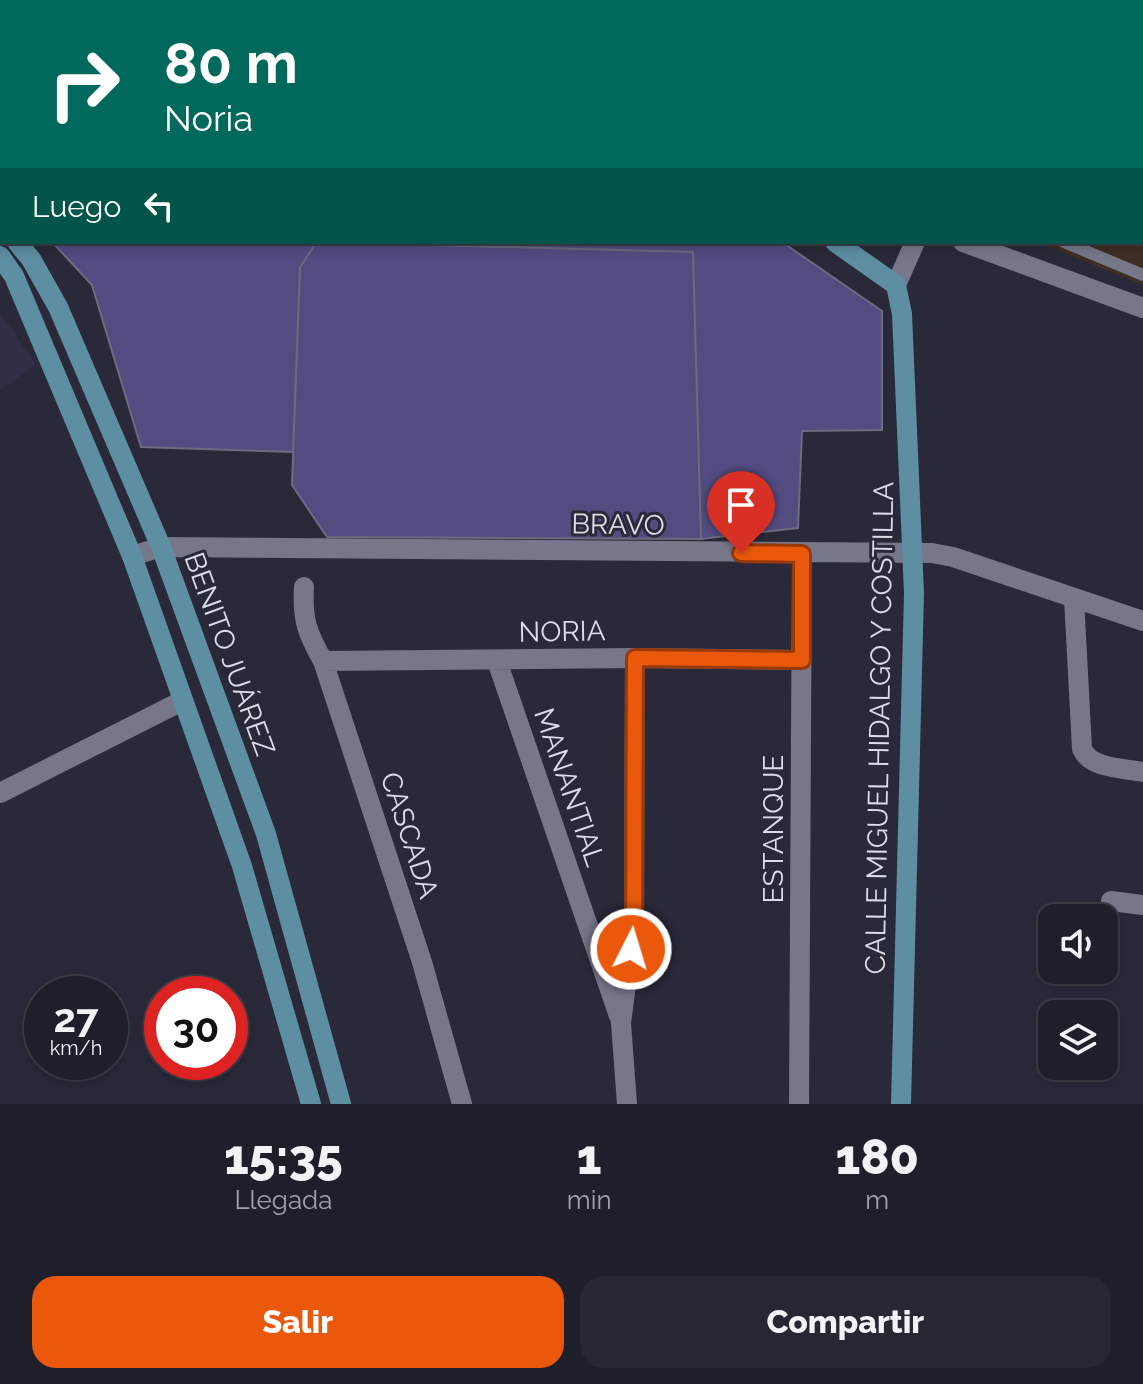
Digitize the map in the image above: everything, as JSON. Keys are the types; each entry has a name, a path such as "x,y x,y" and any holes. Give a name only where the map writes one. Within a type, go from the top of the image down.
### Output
{"street":[{"name":"BENITO JUÁREZ","path":"18,244 46,283 161,547 266,834 341,1104"},
{"path":"858,249 896,285 914,244"},
{"path":"968,244 1143,308"},
{"path":"0,256 14,276 132,556 242,866 311,1104"},
{"name":"CALLE MIGUEL HIDALGO Y COSTILLA","path":"896,285 902,314 914,552 901,1104"},
{"path":"63,393 91,382"},
{"name":"BRAVO","path":"132,556 161,547 802,554 914,552 953,557 1143,621"},
{"name":"ESTANQUE","path":"799,1104 802,554"},
{"name":"CASCADA","path":"304,587 303,614 309,636 323,661 422,962 462,1104"},
{"path":"1074,598 1081,743 1085,756 1098,764 1143,772"},
{"name":"MANANTIAL","path":"627,1104 621,1023 634,924 635,658"},
{"name":"NORIA","path":"323,661 802,660"},
{"name":"MANANTIAL","path":"497,661 621,1023"},
{"path":"0,793 182,701"},
{"path":"1111,901 1143,905"}],"lane":[{"path":"1069,244 1143,275"}],"shaded area":[{"path":"1041,244 1143,244 1143,285"},
{"path":"0,312 36,365 0,390"}],"building":[{"path":"54,244 316,244 300,267 293,452 141,447 92,285"},
{"path":"316,244 693,252 701,539 327,537 292,485 300,267"},
{"path":"397,244 785,244 882,311 882,430 802,431 798,528 701,539 693,252"}],"route":[{"path":"631,949 634,924 635,658 802,660 802,554 741,553"}]}
